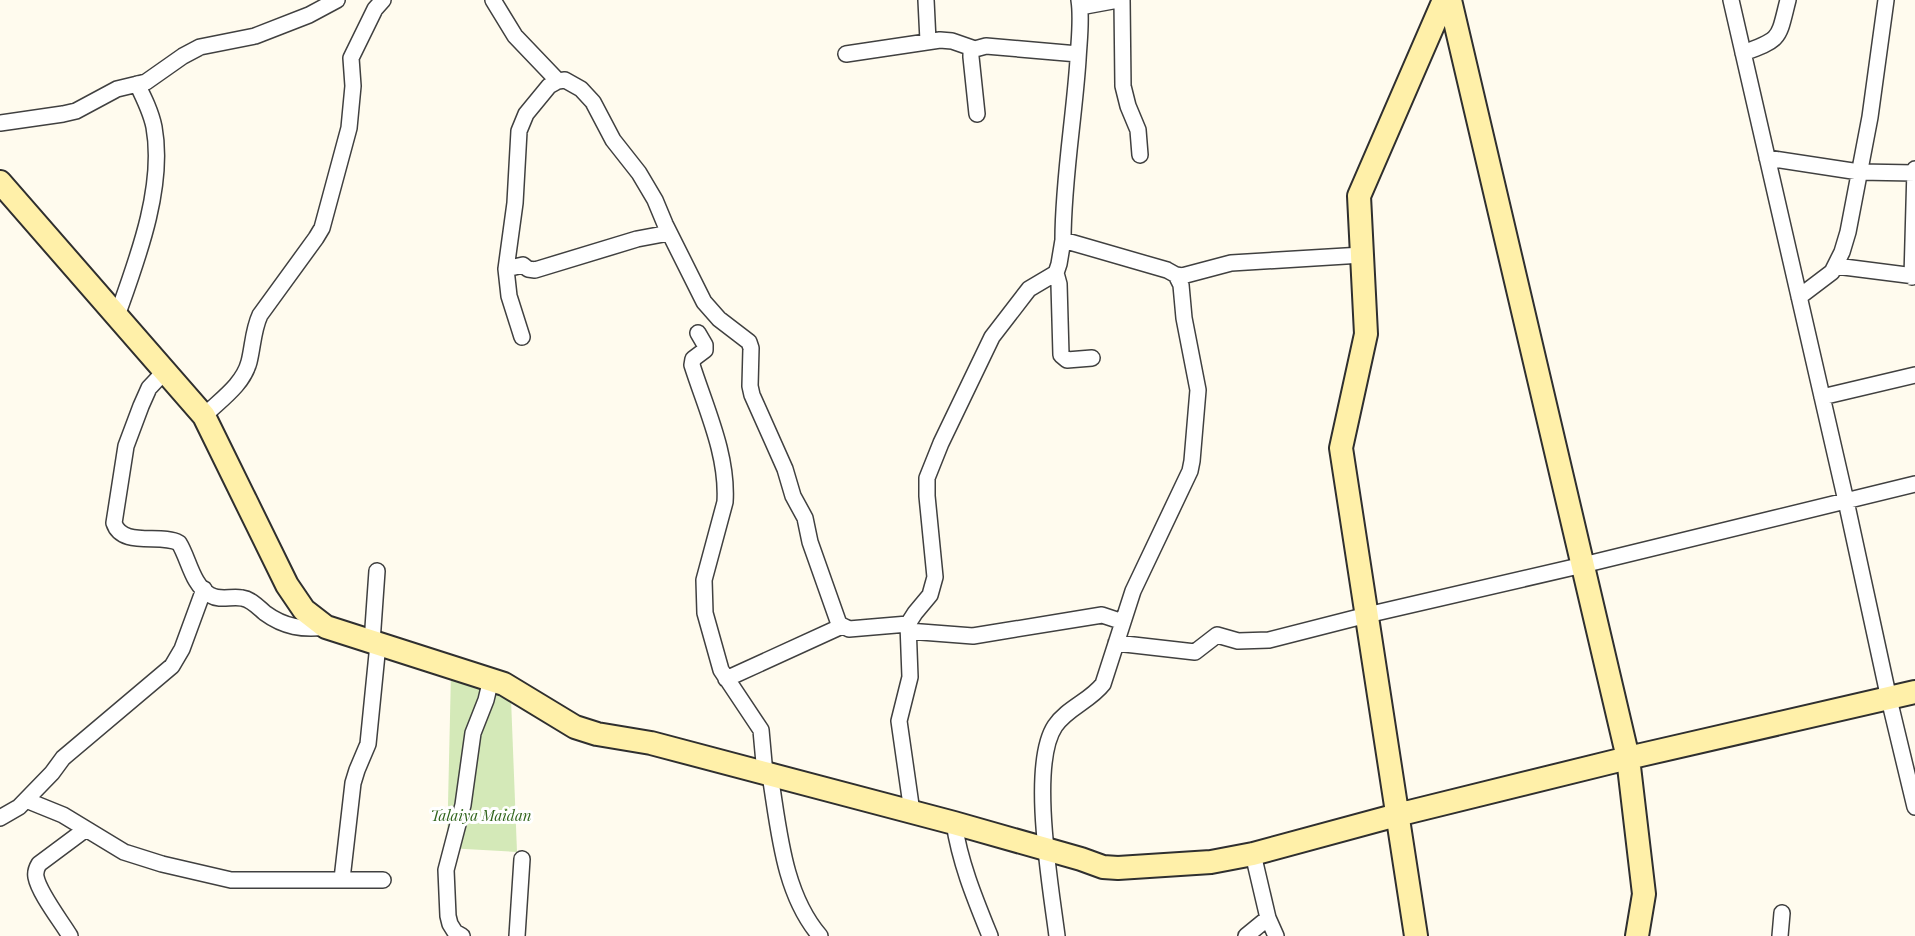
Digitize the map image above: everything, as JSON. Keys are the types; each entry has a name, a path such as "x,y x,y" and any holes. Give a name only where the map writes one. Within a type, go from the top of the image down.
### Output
{"street":[{"path":"0,123 76,111 117,89 152,78 200,47 255,36 309,15 337,0"},
{"path":"204,416 234,388 244,374 250,360 256,323 260,315 322,228 349,128 351,58 375,9 383,0"},
{"path":"493,0 515,36 558,81"},
{"path":"926,0 928,41"},
{"path":"1092,358 1067,360 1061,355 1059,284 1056,273 1063,240 1063,214 1076,90 1079,4 1120,0 1123,86 1128,106 1140,135 1140,156"},
{"path":"1416,936 1341,448 1366,334 1359,196 1444,0"},
{"path":"1450,0 1628,758 1644,894 1637,936"},
{"path":"1731,0 1915,807"},
{"path":"1743,53 1773,41 1780,29 1788,0"},
{"path":"1799,297 1832,272 1848,232 1870,117 1886,0"},
{"path":"846,54 928,41 952,41 975,49"},
{"path":"976,114 971,57 971,52 975,49 986,46 1078,54"},
{"path":"522,337 509,296 506,268 515,203 519,131 526,114 549,86 565,80 574,84 593,102 613,140 639,172 705,302 719,319 749,342 752,395 785,469 793,496 805,518 810,542 842,626 849,629 908,628 973,636 1102,615 1123,622"},
{"path":"117,316 143,242 156,168 154,126 138,84"},
{"path":"1767,158 1859,172 1915,171 1913,277 1836,266"},
{"path":"0,182 204,416 263,538 295,598 304,610 327,627 492,679 512,688 575,727 597,734 651,743 1047,849 1103,867 1118,868 1211,862 1253,854 1398,815 1628,758 1915,692"},
{"path":"506,268 523,265 535,270 631,240 669,233"},
{"path":"1063,240 1182,276 1231,263 1362,255"},
{"path":"912,812 899,721 910,677 908,628 915,613 930,595 935,577 926,487 929,470 992,337 1029,289 1056,273"},
{"path":"1057,936 1044,819 1043,769 1048,741 1061,718 1098,691 1103,684 1133,591 1190,471 1192,461 1198,390 1184,318 1181,285 1176,275"},
{"path":"698,333 705,345 705,350 693,359 692,365 717,441 726,492 705,580 705,613 717,662 761,730 768,775 792,883 797,899 820,936"},
{"path":"165,371 149,388 126,446 114,523 117,530 136,538 172,540 179,543 196,580 213,594 243,598 274,619 295,628 327,627"},
{"path":"1822,397 1915,375"},
{"path":"1116,643 1195,652 1217,635 1238,640 1269,640 1915,484"},
{"path":"342,879 353,783 368,744 377,571"},
{"path":"0,818 19,807 52,774 63,758 172,666 213,594"},
{"path":"726,679 842,626"},
{"path":"462,936 455,932 448,916 446,870 463,805 473,733 492,679"},
{"path":"26,800 63,815 124,852 162,864 231,880 383,880"},
{"path":"954,824 958,849 990,936"},
{"path":"70,936 40,887 36,870 39,864 86,829"},
{"path":"1253,854 1268,918 1276,936"},
{"path":"517,936 522,859"},
{"path":"1780,936 1782,914"},
{"path":"1246,936 1268,918"}],"green space":[{"name":"Talaiya Maidan","path":"451,673 511,699 517,852 447,848"}]}
